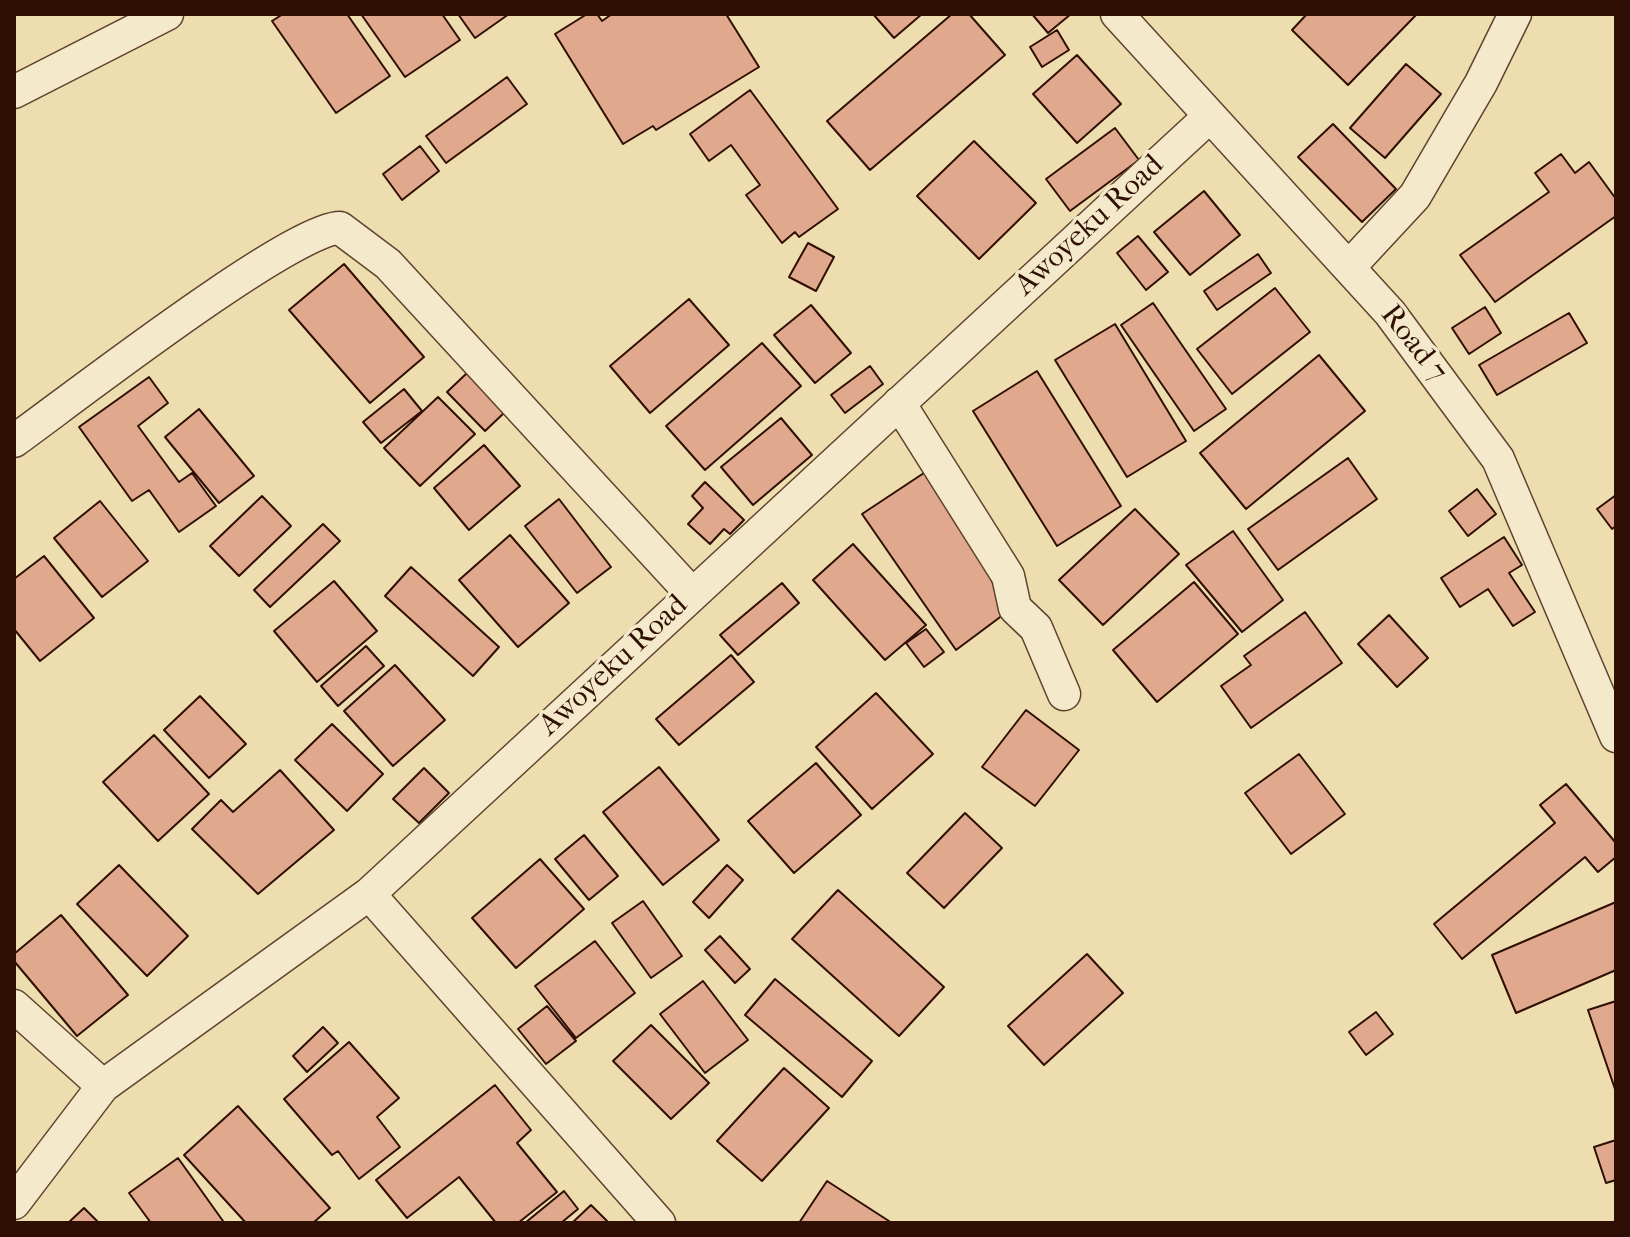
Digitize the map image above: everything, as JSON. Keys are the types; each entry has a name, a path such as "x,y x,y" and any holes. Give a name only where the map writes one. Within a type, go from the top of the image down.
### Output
{"street":[{"path":"14,92 167,14"},
{"name":"Road 7","path":"1117,14 1390,313 1498,459 1616,736"},
{"path":"1349,267 1415,196 1481,83 1515,14"},
{"name":"Awoyeku Road","path":"14,1203 103,1086 369,894 1209,117"},
{"path":"14,441 258,267 317,232 340,228 388,264 692,594"},
{"path":"899,403 1008,576 1015,608 1036,628 1064,694"},
{"path":"369,894 659,1223"},
{"path":"14,1006 103,1086"}],"building":[{"path":"283,14 347,14 390,76 336,113 272,21"},
{"path":"361,14 442,14 460,40 405,77"},
{"path":"458,14 509,14 475,38"},
{"path":"587,14 597,14 602,21 612,14 726,14 759,67 656,130 653,126 623,144 555,34"},
{"path":"873,14 922,14 894,38"},
{"path":"952,14 969,14 1005,55 870,170 827,121"},
{"path":"1032,14 1071,14 1048,33"},
{"path":"1307,14 1417,14 1348,85 1292,30"},
{"path":"1057,30 1069,50 1042,67 1030,47"},
{"path":"1077,55 1121,104 1077,143 1033,94"},
{"path":"1406,64 1441,94 1385,158 1350,128"},
{"path":"507,77 527,104 446,163 426,136"},
{"path":"750,90 838,209 799,237 795,232 782,243 746,195 760,185 731,145 709,161 690,134"},
{"path":"1333,124 1396,189 1362,222 1298,157"},
{"path":"1115,128 1139,160 1070,211 1046,179"},
{"path":"974,141 1036,203 979,259 917,196"},
{"path":"420,146 439,171 402,200 383,174"},
{"path":"1561,154 1575,173 1589,162 1616,199 1616,216 1495,302 1460,255 1549,192 1535,173"},
{"path":"1204,191 1240,235 1190,275 1154,232"},
{"path":"1138,236 1168,272 1146,290 1117,253"},
{"path":"808,243 834,257 816,291 789,277"},
{"path":"1258,254 1271,273 1217,310 1204,291"},
{"path":"344,264 424,357 370,403 289,310"},
{"path":"1275,288 1310,332 1232,394 1197,349"},
{"path":"689,299 729,345 650,413 610,366"},
{"path":"1153,303 1226,409 1194,431 1121,325"},
{"path":"811,305 851,353 815,383 774,335"},
{"path":"1485,307 1501,333 1469,354 1452,328"},
{"path":"1569,313 1587,343 1497,395 1479,365"},
{"path":"1115,324 1186,441 1127,477 1055,360"},
{"path":"762,343 801,386 705,470 666,426"},
{"path":"1319,355 1365,411 1246,509 1200,453"},
{"path":"870,366 883,384 845,413 831,395"},
{"path":"1037,371 1121,506 1057,546 973,411"},
{"path":"467,373 505,412 485,431 447,392"},
{"path":"149,377 168,403 138,426 179,482 192,473 216,506 179,532 149,490 132,501 79,427"},
{"path":"404,389 422,411 381,443 363,422"},
{"path":"438,397 475,434 420,486 384,448"},
{"path":"199,409 254,476 219,503 165,437"},
{"path":"781,418 812,455 753,505 721,467"},
{"path":"484,445 520,486 469,530 434,488"},
{"path":"1348,458 1377,499 1278,570 1248,529"},
{"path":"936,465 1007,612 956,650 862,514"},
{"path":"705,482 744,520 730,534 724,529 710,544 688,524 703,508 692,496"},
{"path":"1477,489 1496,514 1468,536 1449,511"},
{"path":"1616,495 1616,526 1612,529 1597,509"},
{"path":"262,496 291,526 239,576 210,546"},
{"path":"559,499 611,567 577,593 525,526"},
{"path":"100,501 148,561 102,597 54,538"},
{"path":"1135,509 1179,554 1103,625 1059,580"},
{"path":"323,524 340,541 270,607 254,590"},
{"path":"1233,531 1283,600 1242,632 1186,565"},
{"path":"510,535 569,603 518,647 459,580"},
{"path":"1504,537 1522,565 1509,573 1535,612 1513,626 1488,589 1460,607 1441,578"},
{"path":"853,544 926,625 885,660 813,580"},
{"path":"44,556 94,618 40,661 14,629 14,579"},
{"path":"411,567 499,647 473,676 385,596"},
{"path":"334,581 377,631 317,682 274,631"},
{"path":"1194,582 1238,634 1157,702 1113,650"},
{"path":"782,583 799,603 738,655 720,635"},
{"path":"1305,612 1342,663 1251,728 1221,686 1251,665 1244,656"},
{"path":"1389,615 1428,658 1397,687 1358,644"},
{"path":"926,629 944,652 924,667 906,643"},
{"path":"366,646 384,666 338,706 321,686"},
{"path":"731,655 754,682 679,745 656,719"},
{"path":"395,665 445,720 393,766 344,711"},
{"path":"876,693 933,754 872,809 816,747"},
{"path":"200,696 246,744 209,778 164,730"},
{"path":"1026,710 1079,750 1035,806 982,767"},
{"path":"332,724 383,774 347,811 295,760"},
{"path":"154,735 209,794 158,841 103,782"},
{"path":"1299,754 1345,814 1291,854 1245,793"},
{"path":"816,763 861,815 794,873 748,821"},
{"path":"659,767 719,840 663,885 603,812"},
{"path":"424,768 449,793 419,823 393,799"},
{"path":"280,770 334,830 258,894 192,829 221,800 233,812"},
{"path":"1566,784 1616,843 1616,857 1598,872 1585,857 1462,959 1434,924 1555,823 1540,805"},
{"path":"965,813 1002,848 944,908 907,873"},
{"path":"584,835 618,876 589,900 555,859"},
{"path":"540,859 584,909 516,968 472,918"},
{"path":"119,865 188,936 147,976 77,904"},
{"path":"727,865 743,880 709,918 693,902"},
{"path":"838,890 944,987 899,1036 792,939"},
{"path":"643,901 682,956 651,978 612,923"},
{"path":"1616,902 1616,970 1516,1013 1492,955"},
{"path":"61,915 128,995 77,1036 14,961 14,954"},
{"path":"720,936 750,969 735,983 705,950"},
{"path":"595,941 635,993 576,1038 535,986"},
{"path":"1087,954 1123,993 1044,1065 1008,1026"},
{"path":"775,979 872,1061 842,1097 745,1015"},
{"path":"703,981 748,1040 705,1073 660,1014"},
{"path":"1616,1001 1616,1092 1588,1010"},
{"path":"547,1006 576,1041 546,1064 518,1029"},
{"path":"1376,1012 1393,1034 1366,1055 1349,1032"},
{"path":"651,1025 709,1083 671,1119 613,1061"},
{"path":"323,1027 338,1043 307,1072 293,1056"},
{"path":"349,1042 399,1098 377,1117 400,1147 359,1179 338,1151 332,1155 284,1099"},
{"path":"784,1068 829,1108 762,1181 717,1141"},
{"path":"495,1085 531,1130 517,1143 557,1192 518,1223 496,1223 459,1177 407,1218 376,1180"},
{"path":"238,1106 330,1208 313,1223 246,1223 184,1155"},
{"path":"1616,1140 1616,1180 1606,1183 1594,1147"},
{"path":"178,1158 223,1221 151,1223 129,1193"},
{"path":"827,1181 892,1223 799,1223"},
{"path":"564,1191 578,1209 561,1223 525,1223"},
{"path":"591,1205 609,1223 572,1223"},
{"path":"84,1208 99,1223 68,1223"}]}
